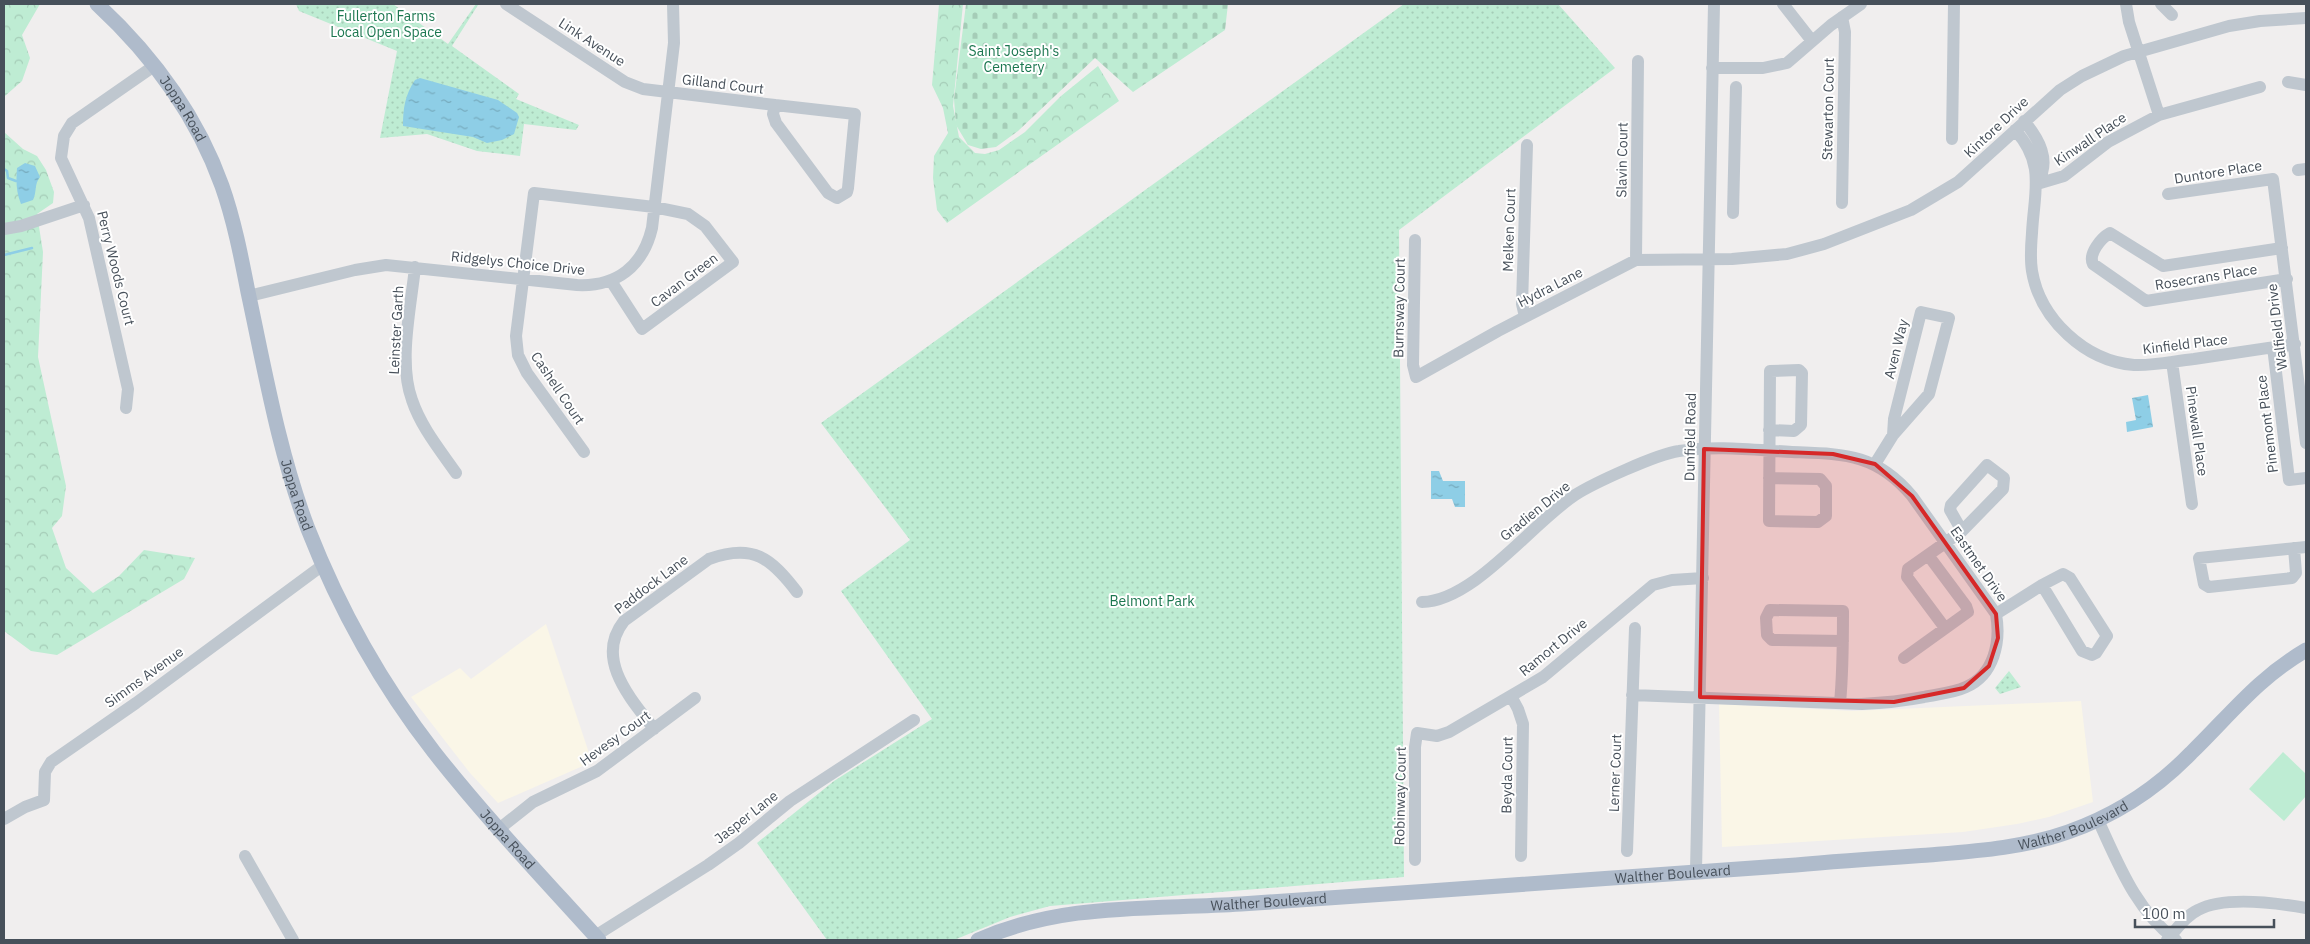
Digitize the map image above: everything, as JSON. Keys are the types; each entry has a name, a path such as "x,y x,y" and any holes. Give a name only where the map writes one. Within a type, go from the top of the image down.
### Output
{"main road":[{"name":"Joppa Road","path":"97,4 154,66 188,114 218,176 235,228 286,462 323,565 359,636 410,719 434,752 499,829 597,938"},
{"name":"Walther Boulevard","path":"978,940 1026,922 1071,913 1145,907 1236,904 2006,848 2050,838 2098,820 2140,796 2176,767 2256,686 2277,669 2306,650"}],"street":[{"name":"Link Avenue","path":"506,4 625,82 643,89 667,92"},
{"name":"Ridgelys Choice Drive","path":"249,296 372,266 415,267 587,286 611,281 631,268 640,258 649,240 674,42 673,4"},
{"name":"Dunfield Road","path":"1696,872 1714,4"},
{"path":"1783,4 1812,41"},
{"path":"1712,68 1764,68 1781,65 1798,55 1812,41 1861,4"},
{"path":"1952,139 1954,4"},
{"path":"2126,4 2138,51 2160,115"},
{"path":"2161,4 2172,15"},
{"name":"Stewarton Court","path":"1842,17 1845,32 1842,203"},
{"name":"Kintore Drive","path":"1708,260 1787,254 1824,244 1911,210 1958,182 2044,103 2082,76 2138,51 2229,26 2260,21 2306,18"},
{"name":"Slavin Court","path":"1636,260 1638,61"},
{"name":"Perry Woods Court","path":"126,408 129,394 94,237 84,205 62,165 60,152 68,128 78,118 154,66"},
{"path":"2288,82 2306,84"},
{"path":"1733,213 1736,87"},
{"name":"Kinwall Place","path":"2037,184 2064,176 2108,142 2160,115 2260,87"},
{"name":"Gilland Court","path":"667,92 855,114 848,188 842,197 837,198 828,193 782,131 773,114 775,105"},
{"name":"Kinfield Place","path":"2020,125 2032,152 2037,184 2031,246 2032,270 2038,290 2048,312 2077,342 2103,356 2131,364 2172,362 2295,344"},
{"name":"Melken Court","path":"1525,317 1522,304 1527,145"},
{"path":"1712,163 1734,165"},
{"name":"Duntore Place","path":"2168,194 2273,179"},
{"name":"Walfield Drive","path":"2273,179 2306,443"},
{"name":"Cashell Court","path":"584,452 527,373 518,355 516,336 534,193 654,207"},
{"path":"4,229 22,226 84,205"},
{"name":"Cavan Green","path":"611,281 642,329 733,262 713,235 698,219 688,214 654,207"},
{"name":"Rosecrans Place","path":"2282,248 2163,266 2110,233 2097,246 2091,260 2093,264 2146,301 2287,279"},
{"name":"Burnsway Court","path":"1416,240 1413,365 1416,377"},
{"name":"Hydra Lane","path":"1416,377 1525,317 1636,260 1708,260"},
{"name":"Leinster Garth","path":"415,267 406,356 408,386 420,417 456,473"},
{"name":"Aven Way","path":"1875,464 1893,435 1929,394 1949,318 1921,312 1894,419 1893,435"},
{"name":"Pinemont Place","path":"2273,348 2289,480 2306,478"},
{"name":"Pinewall Place","path":"2172,362 2192,504"},
{"path":"1769,430 1794,431 1801,426 1802,373 1799,370 1770,371 1768,451 1769,520 1818,522 1826,516 1826,486 1820,479 1769,478"},
{"name":"Eastmet Drive","path":"1700,697 1840,703 1894,702 1954,692 1971,685 1985,672 1996,648 1998,628 1996,614 1906,489 1875,464 1858,458 1833,454 1704,449"},
{"name":"Gradien Drive","path":"1422,602 1435,602 1474,580 1564,503 1581,492 1676,451 1704,449"},
{"path":"1945,628 1907,577 1908,569 1962,531 2003,489 2004,478 1987,465 1951,505 1950,510 1962,531"},
{"path":"2300,547 2296,573 2292,578 2209,587 2204,584 2199,558 2300,547"},
{"name":"Paddock Lane","path":"654,729 630,697 615,666 612,652 614,641 616,631 624,621 709,559 724,554 738,552 762,556 781,572 797,592"},
{"path":"1904,658 1968,612 1966,606 1928,555"},
{"name":"Simms Avenue","path":"4,819 25,807 44,800 45,772 51,762 136,703 323,565"},
{"path":"1996,614 2042,585 2063,574 2070,578 2107,636 2096,653 2087,655 2082,651 2042,585"},
{"name":"Ramort Drive","path":"1417,733 1429,736 1444,734 1543,678 1653,586 1672,580 1702,578"},
{"path":"1840,703 1843,641 1843,611 1770,610 1766,618 1767,635 1772,640 1843,641"},
{"name":"Lerner Court","path":"1627,851 1635,628"},
{"path":"1632,695 1700,697"},
{"name":"Beyda Court","path":"1511,696 1518,709 1522,724 1521,856"},
{"name":"Hevesy Court","path":"499,829 533,802 597,771 696,698"},
{"name":"Jasper Lane","path":"597,938 739,843 790,801 914,720"},
{"name":"Robinway Court","path":"1415,860 1415,747 1417,733"},
{"path":"2098,820 2135,895 2171,939 2196,911 2211,906 2256,901 2306,908"},
{"path":"245,856 293,940"}],"highlighted area":[{"path":"1704,449 1833,454 1875,464 1912,496 1996,614 1998,638 1989,666 1964,688 1894,702 1700,697"}],"shaded area":[{"path":"546,624 592,762 498,803 470,773 411,697 460,668 471,679"},
{"path":"2081,701 2093,802 2049,817 1963,832 1722,847 1719,704 1852,711"}],"green space":[{"path":"4,4 40,4 22,35 30,58 22,81 4,99"},
{"name":"Fullerton Farms Local Open Space","path":"296,4 393,4 448,44 476,4 478,5 452,46 519,94 516,99 579,125 576,130 524,124 520,156 477,151 427,134 380,138 397,51 299,11"},
{"path":"939,4 963,4 953,106 959,137 975,153 985,154 999,150 1025,132 1061,96 1098,66 1119,101 947,223 937,210 933,178 934,156 948,133 943,108 932,85"},
{"name":"Saint Joseph's Cemetery","path":"966,4 1228,4 1225,30 1133,92 1095,58 1018,131 996,147 981,149 968,145 956,125 954,99"},
{"name":"Belmont Park","path":"1404,4 1558,4 1615,68 1399,230 1404,877 1050,906 1010,917 954,940 827,940 757,843 834,781 932,719 841,591 910,540 821,423"},
{"path":"4,132 23,149 37,156 46,170 54,192 53,203 37,214 43,252 38,357 66,486 62,516 52,528 66,568 93,593 119,576 144,550 195,558 184,579 57,655 31,651 4,631"},
{"path":"2009,671 2021,687 2000,694 1995,688"},
{"path":"2283,752 2306,774 2306,796 2284,821 2249,789"}],"water":[{"path":"420,78 498,100 517,113 519,117 514,134 502,140 487,143 473,137 403,126 404,107 407,96 415,80"},
{"path":"25,163 35,166 40,177 33,200 21,204 17,186 17,168"},
{"path":"2148,395 2153,427 2127,432 2126,422 2136,420 2132,398"},
{"path":"1431,471 1439,471 1443,481 1465,481 1465,507 1455,507 1452,499 1431,499"}],"waterway":[{"path":"4,169 7,171 8,178 16,181"},
{"path":"4,255 32,248"}]}
